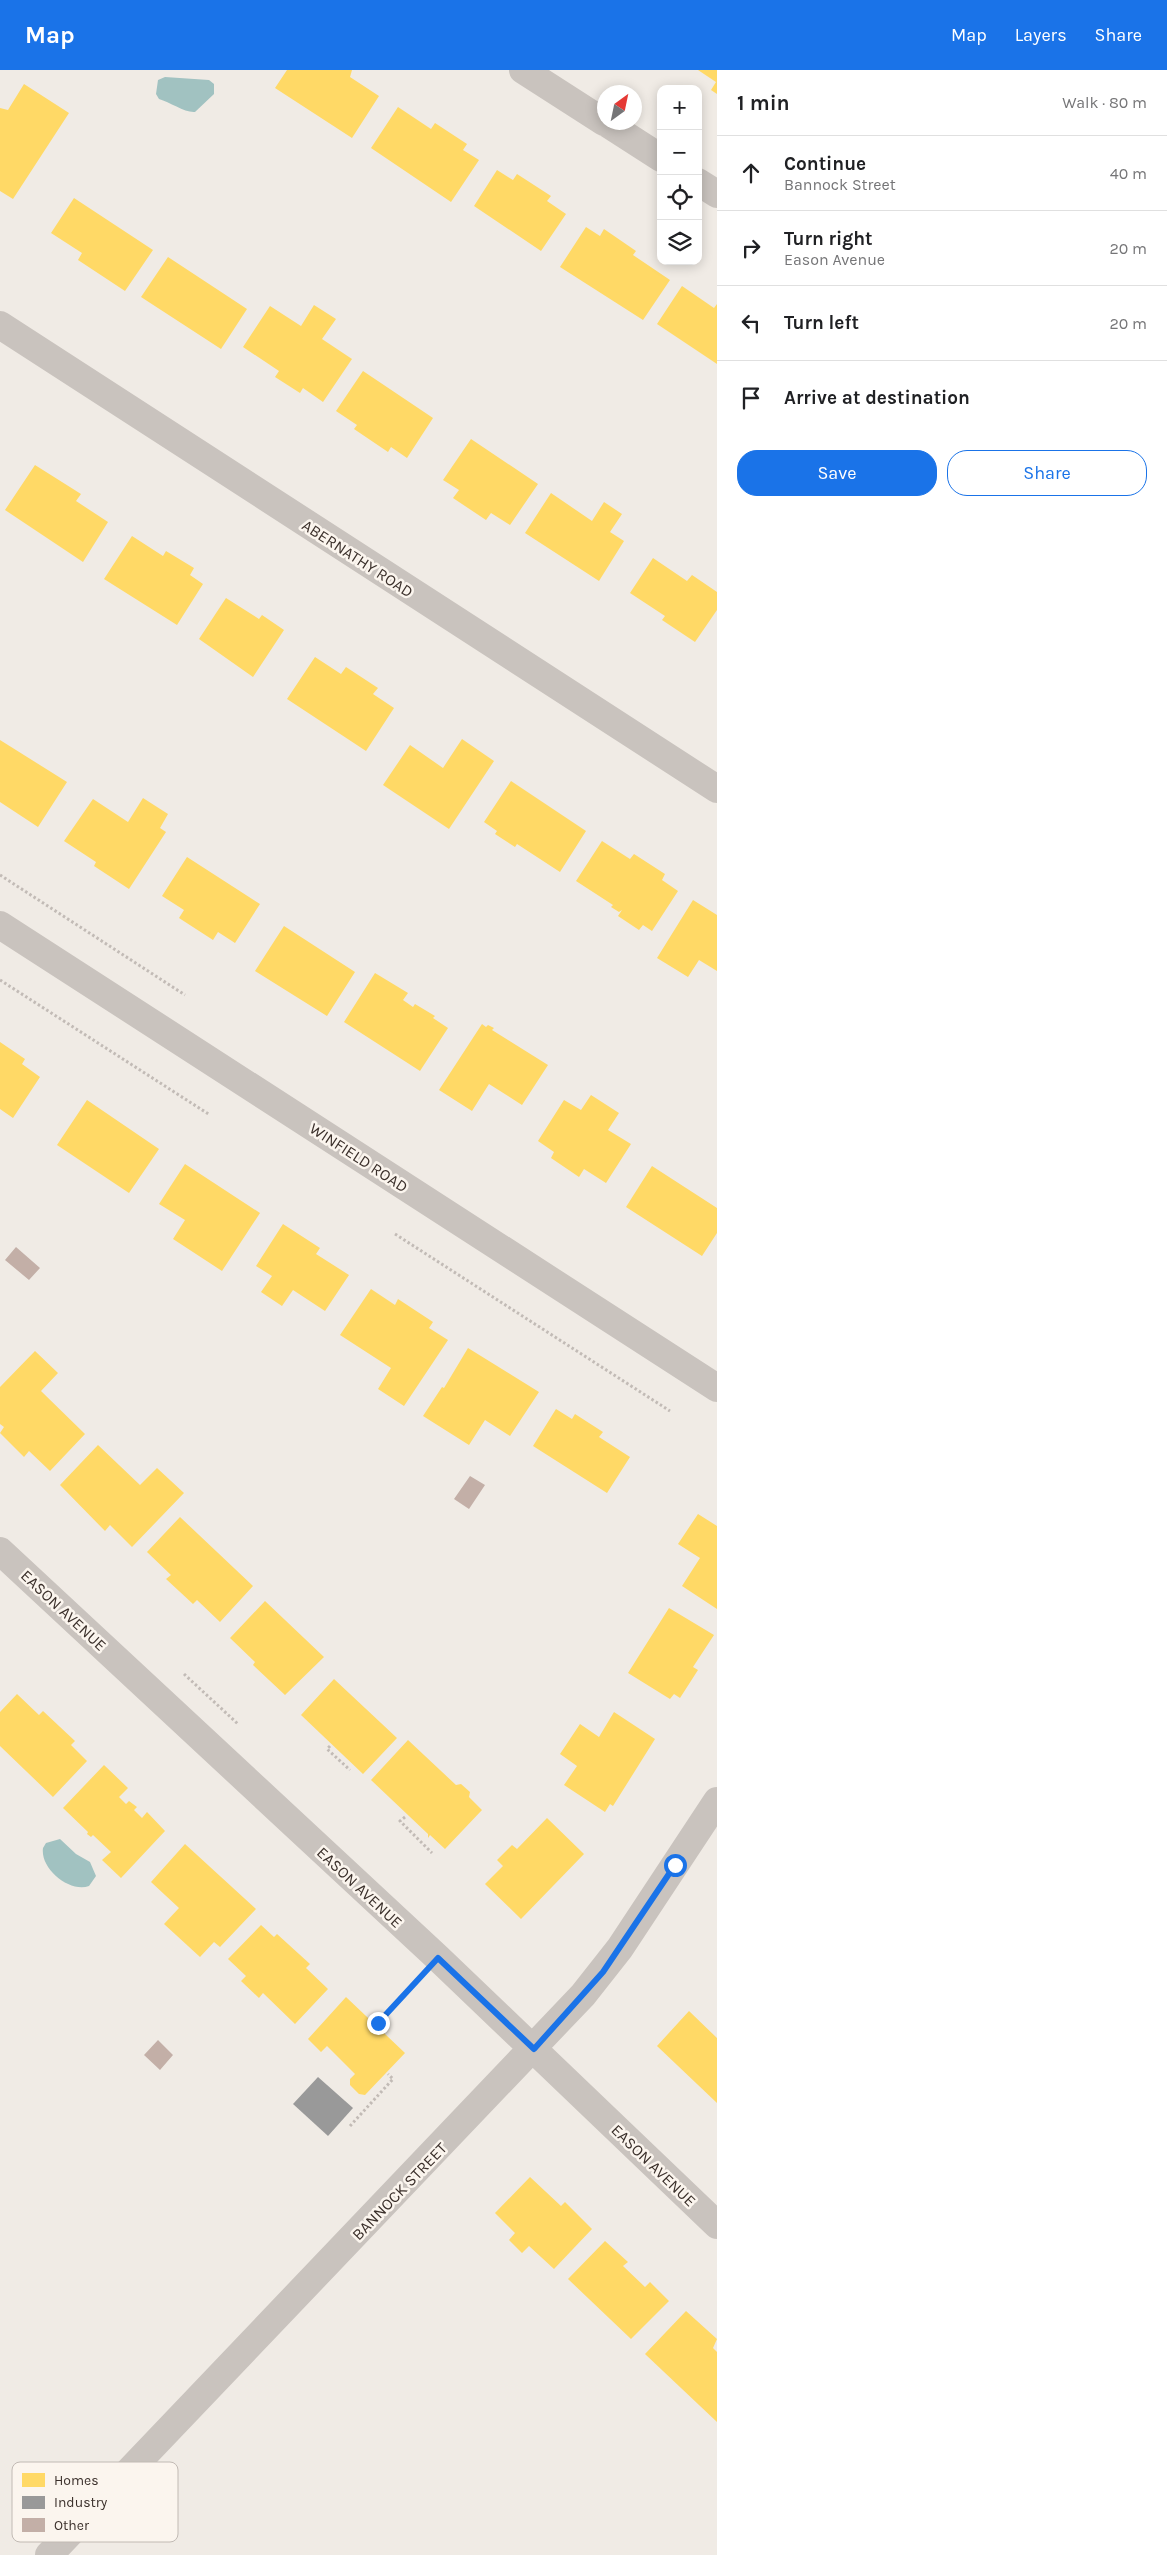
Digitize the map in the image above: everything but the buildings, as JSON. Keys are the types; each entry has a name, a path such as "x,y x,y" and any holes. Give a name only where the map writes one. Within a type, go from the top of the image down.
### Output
{"street":[{"path":"523,70 597,117"},
{"path":"617,130 657,155"},
{"path":"702,185 717,194"},
{"name":"ABERNATHY ROAD","path":"0,325 717,789"},
{"name":"WINFIELD ROAD","path":"0,925 717,1388"},
{"name":"EASON AVENUE","path":"0,1551 438,1958 717,2225"},
{"name":"BANNOCK STREET","path":"138,2462 583,1996 620,1948 717,1801"},
{"name":"BANNOCK STREET","path":"49,2555 61,2542"}],"path":[{"path":"0,874 185,995"},
{"path":"0,980 210,1115"},
{"path":"395,1234 670,1411"},
{"path":"184,1674 240,1727"},
{"path":"330,1746 327,1749 350,1770"},
{"path":"405,1817 400,1821 432,1853"},
{"path":"378,2023 438,1958"},
{"path":"350,2126 394,2079 388,2074"}],"water":[{"path":"165,77 209,80 214,84 214,94 195,112 187,111 159,99 156,94 158,80"},
{"path":"60,1839 76,1854 90,1862 96,1876 89,1886 73,1886 65,1883 46,1864 43,1848 46,1843"}],"route":[{"path":"378,2023 438,1958 534,2049 603,1972 675,1865"}]}
